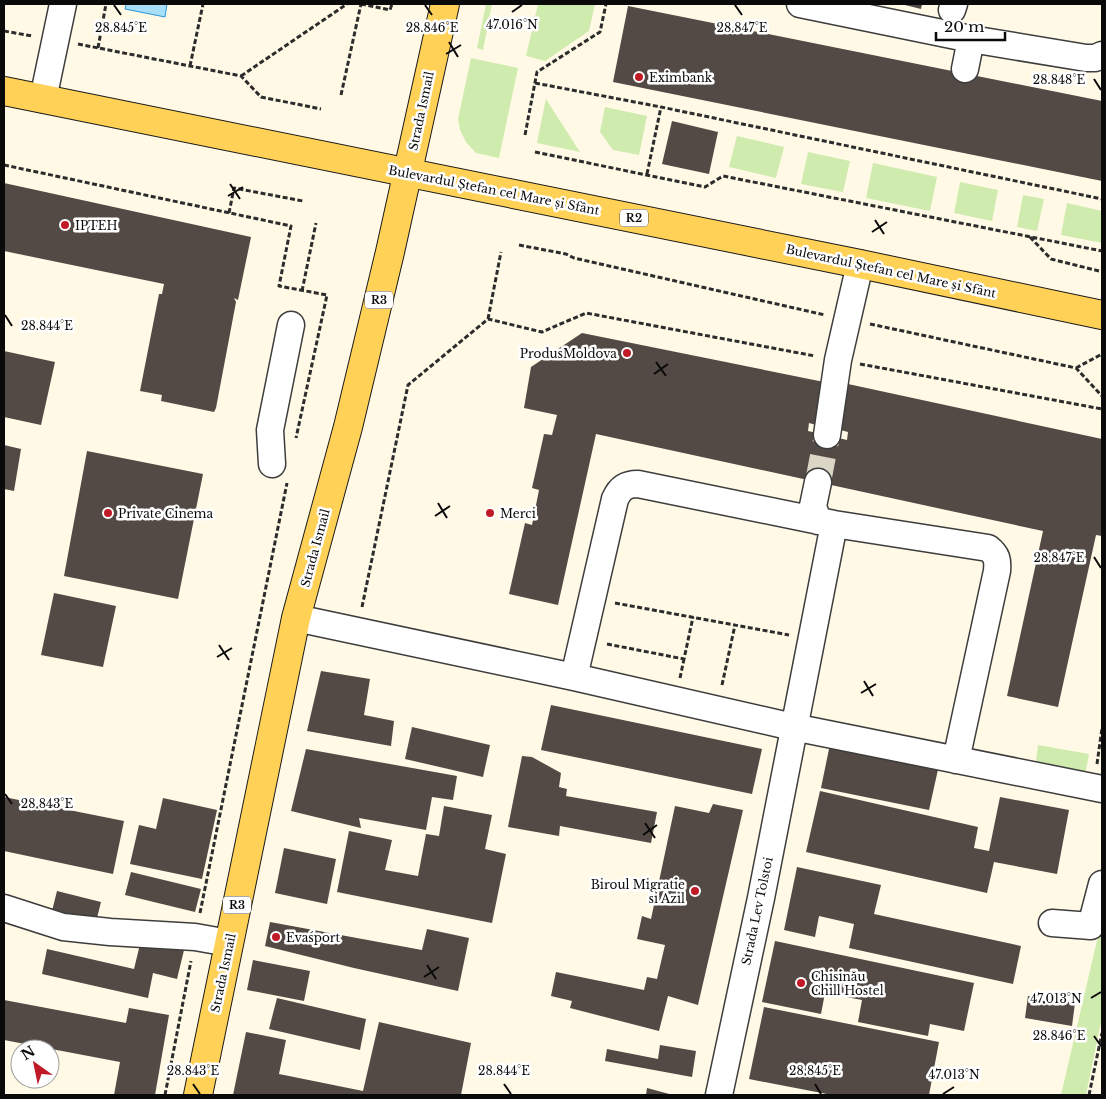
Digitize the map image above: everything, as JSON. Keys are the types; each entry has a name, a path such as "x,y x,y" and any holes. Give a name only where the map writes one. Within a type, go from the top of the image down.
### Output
{"main road":[{"name":"Strada Ismail","path":"198,1095 296,618 348,427 408,173 445,4"},
{"name":"Bulevardul Ștefan cel Mare și Sfânt","path":"4,91 860,264 1102,315"}],"street":[{"path":"43,99 62,4"},
{"path":"800,4 971,39 1086,58 1095,58 1102,55"},
{"path":"965,70 971,39"},
{"path":"827,435 838,360 860,264"},
{"path":"280,471 270,430 291,325"},
{"name":"Strada Lev Tolstoi","path":"719,1095 793,727 826,522 813,506 818,482"},
{"path":"574,677 615,499 623,487 630,484 638,484 826,522 988,548 997,559 997,571 956,760"},
{"path":"296,618 574,677 793,727 956,760 1100,777"},
{"path":"1052,923 1091,926 1102,884"},
{"path":"4,908 63,927 195,937 229,943"}],"path":[{"path":"98,48 106,4"},
{"path":"190,66 203,4"},
{"path":"241,76 347,4"},
{"path":"341,95 361,4 390,10 392,4"},
{"path":"525,135 537,72 600,32 606,4"},
{"path":"4,31 241,76 261,97 321,109"},
{"path":"535,83 660,107 1102,199"},
{"path":"647,174 660,107"},
{"path":"535,152 705,187 723,176 1102,251"},
{"path":"4,165 291,226 279,286 327,295 296,439"},
{"path":"229,213 234,188 303,201"},
{"path":"302,291 316,223"},
{"path":"1029,236 1051,259 1099,271"},
{"path":"519,245 566,254"},
{"path":"356,632 408,384 488,319 501,252"},
{"path":"488,319 542,332 586,312 1102,409"},
{"path":"1076,368 1102,354"},
{"path":"165,1095 280,471"},
{"path":"605,601 794,636"},
{"path":"680,678 693,617"},
{"path":"722,685 735,625"},
{"path":"607,644 684,659"},
{"path":"1100,777 1102,728"},
{"path":"1089,1095 1102,1033"}],"green space":[{"path":"486,4 492,4 483,50 477,48"},
{"path":"538,4 595,4 589,31 545,61 526,56"},
{"path":"471,58 518,68 499,158 476,153 466,142 460,130 458,119"},
{"path":"546,99 580,152 537,143"},
{"path":"605,107 647,116 639,155 613,150 600,132"},
{"path":"737,136 784,147 776,178 729,167"},
{"path":"808,152 850,161 843,192 801,184"},
{"path":"873,163 937,177 930,211 866,198"},
{"path":"960,182 998,190 992,221 954,213"},
{"path":"1023,195 1044,199 1037,231 1017,227"},
{"path":"1067,203 1102,211 1102,243 1061,235"},
{"path":"1038,745 1089,754 1085,776 1039,768 1036,760"},
{"path":"1102,919 1102,1017 1086,1095 1061,1095"}],"water":[{"path":"126,4 167,4 165,17 125,9"}],"building":[{"path":"901,4 922,4 921,9"},
{"path":"628,6 1102,101 1102,181 613,82"},
{"path":"672,121 718,132 709,174 662,164"},
{"path":"4,183 251,237 238,300 234,298 236,302 214,412 161,401 162,395 140,391 159,294 162,294 164,284 4,251"},
{"path":"582,333 829,383 820,426 809,423 808,431 847,440 848,432 837,429 848,384 1102,439 1102,536 1096,535 1058,707 1007,696 1043,531 596,434 558,605 509,594 525,523 532,525 539,490 532,488 544,434 552,435 557,415 524,408 531,367"},
{"path":"4,351 55,362 41,425 4,417"},
{"path":"4,445 21,449 14,491 4,489"},
{"path":"87,451 203,474 178,599 64,576"},
{"path":"54,593 116,606 103,667 41,655"},
{"path":"321,671 370,679 364,715 394,721 391,746 307,731"},
{"path":"551,705 762,749 752,794 541,750"},
{"path":"412,727 490,745 483,777 405,759"},
{"path":"830,744 939,765 929,810 821,788"},
{"path":"306,749 457,776 453,800 432,797 426,830 359,818 361,828 291,811"},
{"path":"522,756 532,757 561,773 559,787 567,789 566,796 657,812 651,843 560,826 559,836 508,827"},
{"path":"820,791 978,827 974,848 989,851 1000,797 1069,810 1057,874 994,862 987,893 806,852"},
{"path":"4,797 124,821 113,874 4,851"},
{"path":"163,798 217,810 202,879 130,864 139,825 156,829"},
{"path":"713,804 743,810 698,1005 668,996 659,1031 570,1008 572,1001 551,996 556,972 644,990 647,977 657,979 665,945 637,939 642,916 651,919 675,806 709,813"},
{"path":"444,806 492,815 485,849 506,854 492,923 337,892 349,831 392,840 385,870 418,876 426,834 439,836"},
{"path":"284,848 336,859 327,904 275,893"},
{"path":"797,867 881,885 874,914 1021,946 1013,984 849,948 854,924 819,916 815,937 784,930"},
{"path":"131,872 201,889 195,912 125,895"},
{"path":"57,891 101,902 95,926 51,915"},
{"path":"270,922 422,950 427,929 469,938 458,991 265,946"},
{"path":"142,936 185,946 177,979 153,973 148,998 42,974 47,949 134,969"},
{"path":"775,941 974,983 964,1031 930,1024 928,1036 858,1022 862,1000 825,993 821,1014 762,1002"},
{"path":"253,960 310,971 304,1001 247,990"},
{"path":"1028,996 1075,1003 1072,1026 1025,1018"},
{"path":"277,998 366,1019 360,1050 269,1029"},
{"path":"4,1000 126,1023 129,1008 169,1015 155,1095 114,1095 120,1062 60,1051 60,1039 4,1040"},
{"path":"764,1007 939,1042 929,1095 832,1095 749,1079"},
{"path":"379,1022 471,1043 461,1095 233,1095 246,1032 286,1040 279,1074 363,1091"},
{"path":"660,1045 696,1051 692,1077 605,1061 607,1049 658,1059"},
{"path":"647,1088 673,1095 646,1095"}],"tunnel":[{"path":"818,482 827,435"}],"place":[{"name":"Eximbank","path":"639,77"},
{"name":"IPTEH","path":"65,225"},
{"name":"ProdusMoldova","path":"627,353"},
{"name":"Private Cinema","path":"108,513"},
{"name":"Merci","path":"490,513"},
{"name":"Biroul Migratie si Azil","path":"695,891"},
{"name":"Evaśport","path":"276,937"},
{"name":"Chișinău Chill Hostel","path":"801,983"}]}
